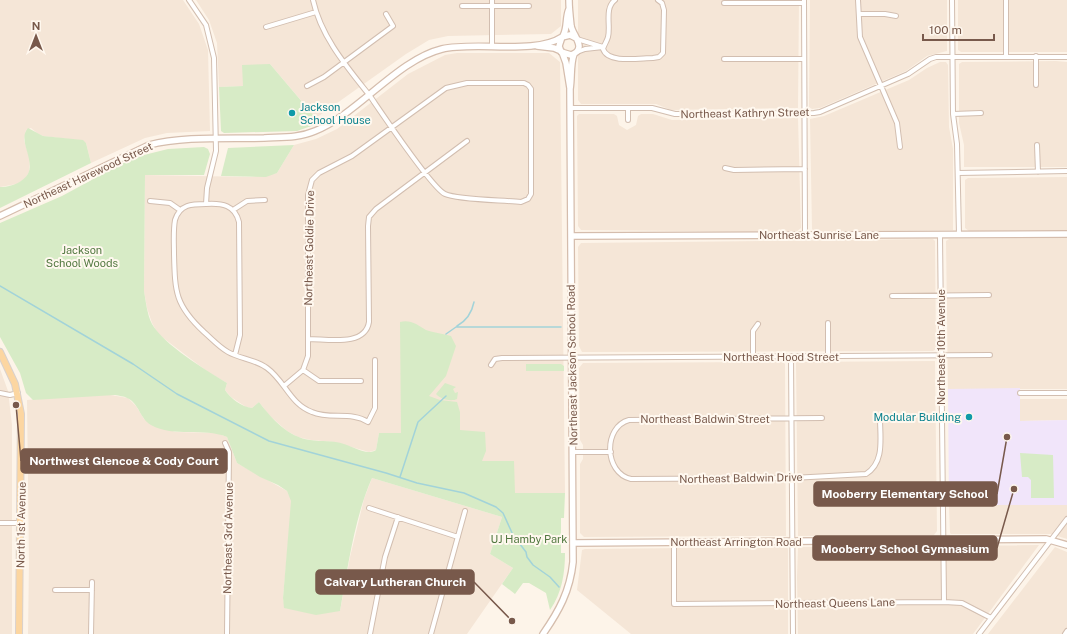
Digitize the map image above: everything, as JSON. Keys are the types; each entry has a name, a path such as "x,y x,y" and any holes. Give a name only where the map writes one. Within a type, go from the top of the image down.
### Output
{"main road":[{"name":"North 1st Avenue","path":"0,352 12,376 18,393 22,431 19,634"}],"street":[{"path":"190,0 206,25 212,46 216,157 207,188 206,204"},
{"path":"313,0 316,12 327,36 344,62 425,172"},
{"path":"492,0 492,46"},
{"path":"569,0 571,27 579,45 575,53"},
{"path":"615,0 609,9 608,36 604,47 604,52 610,58 659,57 663,53 663,5 658,0"},
{"path":"858,0 860,37 897,124 900,147"},
{"path":"952,0 953,114 957,144 959,235"},
{"path":"1006,0 1006,56"},
{"path":"724,3 804,2 804,235"},
{"path":"462,6 529,6"},
{"path":"569,9 566,14 566,30 559,43 561,52 567,55 585,49 604,47"},
{"path":"266,27 316,12"},
{"path":"308,86 324,77 394,26 386,14"},
{"path":"858,14 885,14 896,16"},
{"path":"563,37 570,35 604,47"},
{"name":"Northeast Harewood Street","path":"535,46 554,42 563,37"},
{"name":"Northeast Harewood Street","path":"0,216 145,147 164,142 304,135 328,124 415,61 434,51 456,47 535,46 554,48 561,52"},
{"name":"Northeast Jackson School Road","path":"543,634 561,608 567,595 572,575 573,543 570,89 566,63 561,52"},
{"name":"Northeast Jackson School Road","path":"570,89 572,80 571,63 575,53"},
{"name":"Northeast Kathryn Street","path":"570,108 655,108 675,114 820,112 908,74 930,59 953,56 1067,57"},
{"path":"1036,56 1036,86"},
{"path":"724,59 804,59"},
{"name":"Northeast Goldie Drive","path":"303,370 308,356 308,195 310,184 319,173 352,156 450,86 467,83 521,83 528,85 531,92 531,194 528,199 521,202 446,194 440,191 425,172"},
{"path":"628,108 628,120"},
{"path":"953,114 980,113"},
{"path":"308,339 358,338 364,334 368,329 369,217 376,209 467,141"},
{"path":"1037,145 1038,172"},
{"path":"725,168 734,170 805,169"},
{"path":"958,172 1067,171"},
{"path":"234,210 248,201 265,200"},
{"path":"150,201 170,203 180,210"},
{"path":"235,355 240,335 239,222 234,210 224,204 190,204 180,210 174,222 175,280 179,300 186,313 197,326 219,346 235,355 254,361 266,367 276,375 296,402 313,413 323,415 352,416 368,422 375,408 375,360"},
{"name":"Northeast Sunrise Lane","path":"571,236 1067,234"},
{"name":"Northeast 10th Avenue","path":"940,235 944,602"},
{"path":"892,296 989,295"},
{"path":"828,323 828,357"},
{"path":"753,357 753,331 758,324"},
{"name":"Northeast Hood Street","path":"491,365 495,359 502,358 990,355"},
{"path":"791,357 793,634"},
{"path":"284,386 303,370 319,381 361,381"},
{"path":"0,393 10,395 18,393"},
{"path":"1020,393 1067,393"},
{"name":"Northeast Baldwin Street","path":"611,452 614,432 620,424 629,420 822,418"},
{"name":"Northeast Baldwin Drive","path":"611,452 616,470 622,476 631,479 792,478 859,475 866,474 874,469 880,455 880,418"},
{"name":"Northeast 3rd Avenue","path":"226,443 229,452 227,634"},
{"path":"572,452 611,452"},
{"path":"369,508 458,537"},
{"path":"431,634 465,511"},
{"path":"370,634 385,557 398,517"},
{"path":"979,634 1067,519"},
{"path":"0,523 21,523"},
{"name":"Northeast Arrington Road","path":"573,543 1051,540 1067,545"},
{"name":"Northeast Queens Lane","path":"674,542 674,604 944,602 962,604 991,618"},
{"path":"448,573 469,579"},
{"path":"92,582 92,634"},
{"path":"55,590 92,590"}],"shaded area":[{"path":"0,0 183,0 199,24 208,50 210,131 167,133 145,138 91,163 86,143 43,136 31,128 26,130 24,140 30,160 29,172 25,179 17,184 0,187"},
{"path":"196,0 561,0 561,26 551,34 448,36 429,40 406,54 316,118 270,64 243,86 219,87 217,43 209,20"},
{"path":"578,0 799,0 798,108 671,110 656,104 581,104 578,100"},
{"path":"810,0 947,0 947,51 927,56 906,71 820,108 812,109 809,107"},
{"path":"958,0 1067,0 1067,52 961,52 958,50"},
{"path":"457,53 549,53 560,62 565,493 515,493 482,461 446,433 379,433 376,450 369,452 334,442 298,437 287,431 269,415 259,402 252,408 246,407 231,397 225,390 227,383 208,372 158,334 152,323 147,308 144,291 145,175 251,177 277,173 294,145 316,139 337,129 408,74 445,55"},
{"path":"940,62 946,62 948,65 949,127 953,149 953,230 814,231 812,229 810,119 824,116 909,80 927,68"},
{"path":"962,62 1067,62 1067,167 964,167 964,145 959,123 959,64"},
{"path":"579,114 614,114 617,116 619,125 627,130 636,125 638,116 641,114 653,114 672,120 798,118 801,228 796,232 581,230 578,226 577,116"},
{"path":"1067,177 1067,230 969,231 965,228 965,180 968,178"},
{"path":"1067,238 1067,389 948,389 946,241 949,239"},
{"path":"933,239 935,241 936,349 933,351 582,352 579,346 578,247 581,243"},
{"path":"935,361 937,531 934,535 798,536 796,362"},
{"path":"783,362 785,364 786,536 584,537 580,533 580,464 583,459 583,445 580,440 579,368 583,363"},
{"path":"0,369 8,391 12,425 12,634 0,634"},
{"path":"1020,388 1020,421 1067,420 1067,505 949,505 948,389"},
{"path":"105,394 128,398 136,406 144,419 175,432 217,433 227,437 237,463 287,491 292,501 283,598 285,608 340,611 350,557 364,499 372,478 502,517 490,554 513,568 467,634 28,634 29,562 27,400"},
{"path":"1020,399 1067,399 1067,420 1020,421"},
{"path":"949,505 1067,505 1067,539 1051,534 951,534"},
{"path":"1039,545 973,634 798,634 797,577 799,547"},
{"path":"787,547 788,634 631,634 577,590 582,550 585,549"},
{"path":"1055,547 1067,552 1067,634 988,634"}],"green space":[{"path":"270,64 320,123 297,131 224,133 221,131 219,87 243,86 242,65"},
{"path":"28,128 43,136 83,140 86,143 91,163 0,208 0,187 11,186 21,181 30,169 25,140 25,134"},
{"path":"294,145 277,173 266,177 221,176 228,148"},
{"name":"Jackson School Woods","path":"204,147 208,149 210,154 204,175 145,175 144,291 152,324 158,332 175,348 208,372 227,383 225,390 237,402 252,408 259,402 275,421 288,431 302,438 340,443 365,452 372,452 376,450 379,433 401,433 400,322 411,322 426,330 451,336 456,346 446,376 429,396 440,400 457,402 460,412 460,430 485,432 486,451 482,461 514,461 515,493 565,493 564,518 561,518 561,553 565,553 564,568 560,590 550,610 546,593 529,583 523,583 515,594 502,584 513,568 490,554 502,517 372,478 356,526 340,611 316,615 284,608 283,598 291,501 287,491 237,463 227,437 218,434 179,432 160,429 147,422 134,403 123,396 115,395 33,400 26,393 20,373 0,337 0,223 62,196 121,164 144,155 168,149"},
{"path":"526,364 561,364 564,366 564,371 526,371"},
{"path":"445,383 456,387 453,389 455,393 458,392 457,399 446,400 436,394"},
{"path":"1020,453 1053,455 1054,498 1031,498 1031,480 1028,477 1022,477"}],"waterway":[{"path":"0,286 133,364 177,394 269,441 417,483 464,493 496,507 503,513 513,535 526,552 527,557 533,565 550,577 559,587"},
{"path":"457,326 468,316 474,302"},
{"path":"446,334 456,327 561,327"},
{"path":"400,477 418,422 446,396"}],"place":[{"name":"Jackson School House","path":"292,113"},
{"name":"Northwest Glencoe & Cody Court","path":"16,405"},
{"name":"Modular Building","path":"969,417"},
{"name":"Mooberry Elementary School","path":"1007,437"},
{"name":"Mooberry School Gymnasium","path":"1014,489"},
{"name":"Calvary Lutheran Church","path":"512,621"}],"park label":[{"name":"UJ Hamby Park","path":"529,539"}]}
